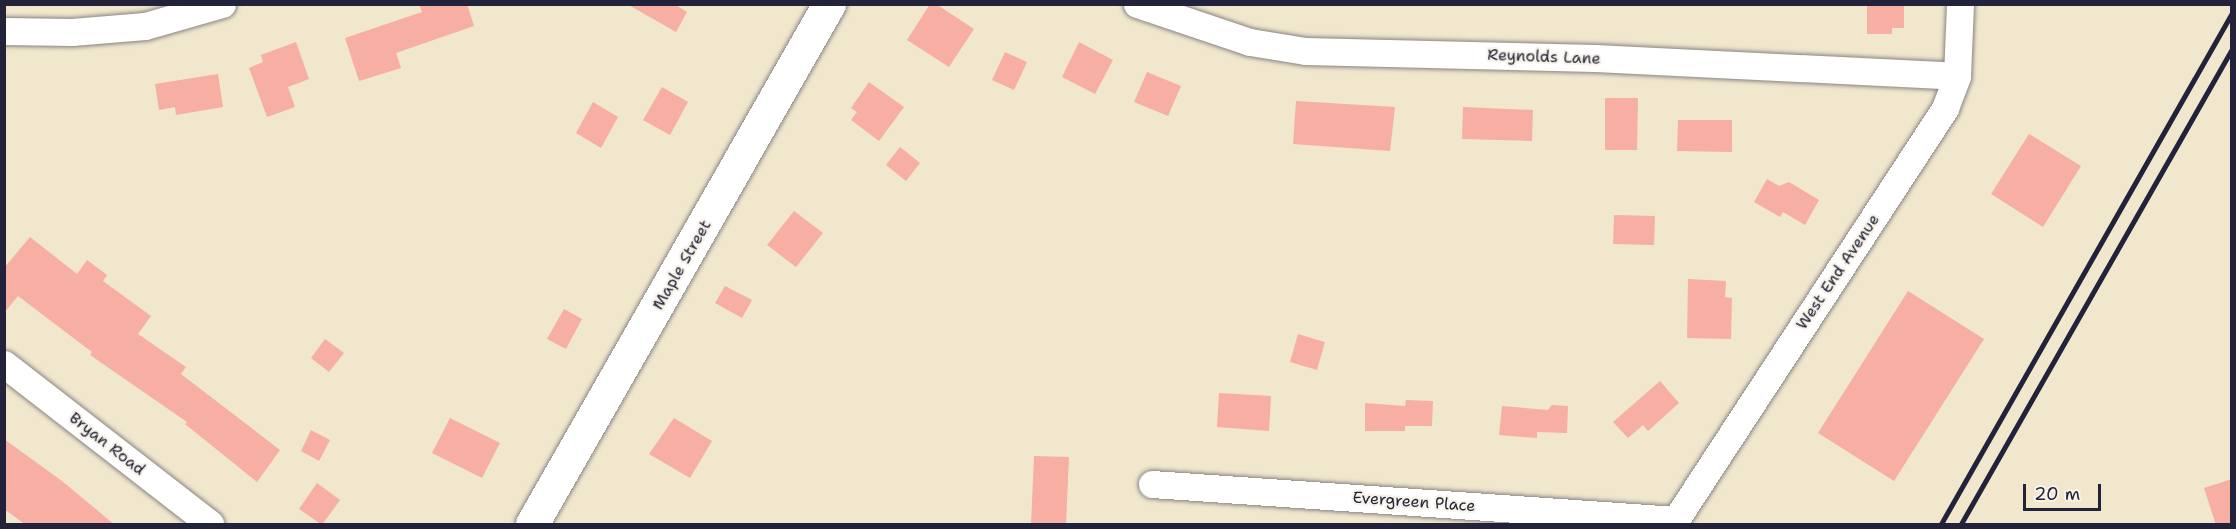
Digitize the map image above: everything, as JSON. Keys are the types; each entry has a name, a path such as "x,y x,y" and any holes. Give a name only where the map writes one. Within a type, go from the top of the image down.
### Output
{"street":[{"path":"4,31 72,32 145,26 222,4"},
{"name":"Maple Street","path":"532,525 829,4"},
{"name":"Reynolds Lane","path":"1137,4 1250,42 1305,51 1606,58 1957,76"},
{"name":"West End Avenue","path":"1675,522 1922,147 1945,108 1957,76 1960,4"},
{"name":"Bryan Road","path":"4,364 210,525"},
{"name":"Evergreen Place","path":"1152,484 1675,522"}],"building":[{"path":"419,4 467,4 474,26 396,53 401,68 359,81 345,38 422,12"},
{"path":"627,4 674,4 687,12 676,32"},
{"path":"930,4 936,4 974,29 949,67 907,40"},
{"path":"1867,4 1904,4 1904,28 1892,28 1892,34 1867,34"},
{"path":"296,42 309,79 288,87 295,107 267,117 249,68 263,62 261,55"},
{"path":"1079,42 1113,60 1095,94 1062,77"},
{"path":"1005,52 1027,62 1014,90 992,80"},
{"path":"1147,72 1181,86 1168,116 1134,102"},
{"path":"218,74 223,107 176,115 175,107 159,110 155,84"},
{"path":"869,82 904,107 879,141 851,120 857,112 851,108"},
{"path":"662,87 688,102 670,135 643,120"},
{"path":"1605,98 1638,98 1637,150 1605,150"},
{"path":"1296,101 1395,107 1390,151 1293,144"},
{"path":"593,102 618,117 601,148 576,133"},
{"path":"1463,107 1533,110 1532,141 1462,139"},
{"path":"1678,120 1732,120 1732,152 1677,151"},
{"path":"2029,134 2081,166 2043,227 1991,194"},
{"path":"900,147 920,163 906,181 886,165"},
{"path":"1767,179 1779,186 1789,182 1819,200 1805,225 1783,212 1780,217 1754,202"},
{"path":"794,211 823,233 796,267 767,245"},
{"path":"1614,215 1655,216 1654,245 1613,244"},
{"path":"30,237 77,274 87,260 107,275 103,281 151,316 138,334 186,367 181,374 280,450 257,482 185,424 187,422 90,355 92,352 18,296 4,313 4,268"},
{"path":"1688,279 1726,281 1725,297 1732,298 1731,339 1687,338"},
{"path":"725,286 752,300 742,318 715,303"},
{"path":"1908,291 1984,339 1894,481 1818,433"},
{"path":"564,309 582,319 566,349 547,339"},
{"path":"1298,334 1325,342 1317,370 1290,362"},
{"path":"325,339 344,353 329,372 311,358"},
{"path":"1660,381 1679,403 1648,431 1643,425 1628,438 1613,422"},
{"path":"1219,393 1271,396 1269,431 1217,427"},
{"path":"1406,400 1433,401 1432,426 1405,426 1405,431 1365,431 1365,403 1405,406"},
{"path":"1552,405 1568,406 1567,433 1537,432 1537,438 1499,435 1502,406 1548,410"},
{"path":"450,418 500,443 482,478 432,453"},
{"path":"674,418 712,441 690,478 649,454"},
{"path":"311,430 330,440 319,461 301,451"},
{"path":"4,439 62,481 115,525 26,525 4,509"},
{"path":"1034,456 1069,457 1066,525 1031,525"},
{"path":"2232,479 2232,525 2216,525 2204,488"},
{"path":"317,483 340,500 322,525 299,509"}],"railway":[{"path":"1941,524 2232,13"},
{"path":"1961,524 2232,49"}]}
